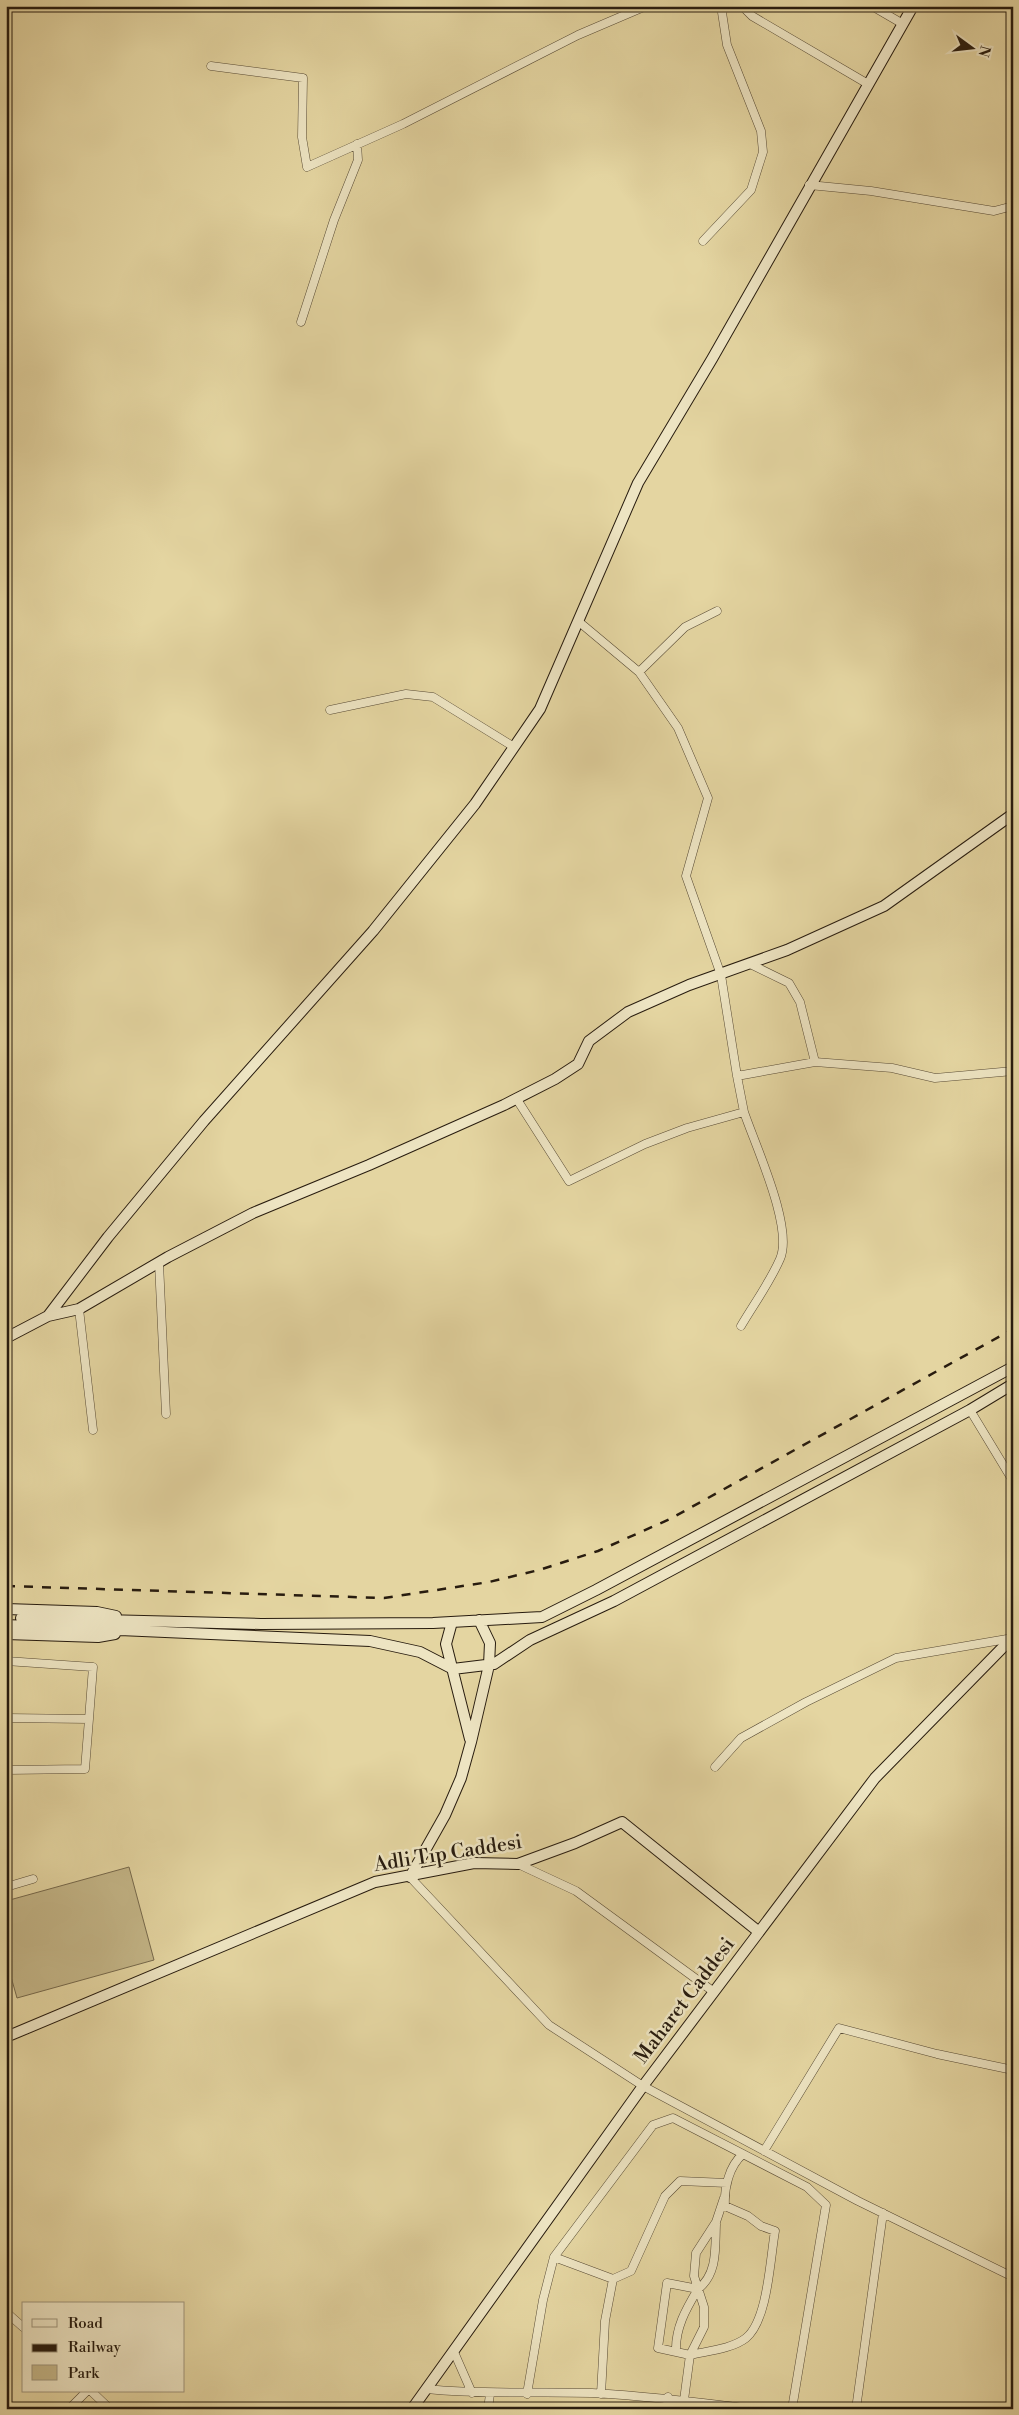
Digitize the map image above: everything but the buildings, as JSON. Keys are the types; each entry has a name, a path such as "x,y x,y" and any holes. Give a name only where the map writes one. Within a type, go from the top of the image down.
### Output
{"street":[{"path":"211,66 303,78 302,137 307,166 403,124 578,35 646,6"},
{"path":"703,241 751,190 763,152 761,131 727,44 720,6"},
{"path":"742,6 752,16 868,84"},
{"path":"872,6 902,24"},
{"path":"48,1316 108,1237 204,1121 373,931 475,804 540,709 638,483 712,359 913,6"},
{"path":"301,322 334,220 358,160 357,144"},
{"path":"810,185 871,191 994,212 1013,206"},
{"path":"639,672 685,627 717,611"},
{"path":"578,621 639,672 678,728 708,798 686,876 721,976 744,1112 769,1178 783,1228 781,1258 741,1326"},
{"path":"330,710 406,694 433,697 514,747"},
{"path":"6,1338 48,1316 79,1309 252,1213 369,1165 556,1079 578,1064 589,1041 628,1012 689,985 721,976 750,964 884,906 1013,814"},
{"path":"750,964 774,974 789,983 800,1002 815,1062"},
{"path":"737,1076 815,1062 892,1068 935,1078 1013,1071"},
{"path":"516,1098 569,1181 645,1144 687,1128 744,1112"},
{"path":"159,1263 166,1414"},
{"path":"79,1309 93,1430"},
{"path":"6,1625 137,1626 452,1622 542,1617 1013,1367"},
{"path":"6,1618 370,1641 420,1652 453,1669 494,1664 530,1640 614,1601 970,1410 1013,1384"},
{"path":"970,1410 1013,1481"},
{"path":"6,1608 97,1612 137,1626"},
{"path":"479,1620 490,1643 489,1665 471,1742 461,1778 445,1815 410,1877 549,2026 643,2086 883,2213 1013,2278"},
{"path":"452,1622 446,1644 471,1742"},
{"path":"6,1634 98,1636 137,1626"},
{"path":"715,1767 741,1738 806,1702 896,1658 1012,1638"},
{"name":"Maharet Caddesi","path":"412,2409 643,2086 874,1778 1012,1638"},
{"path":"6,1661 93,1668 85,1769 6,1770"},
{"path":"6,1718 89,1719"},
{"name":"Adli Tıp Caddesi","path":"6,2037 375,1882 410,1877 474,1863 518,1864 575,1843 622,1822 759,1932"},
{"path":"518,1864 576,1891 714,1992"},
{"path":"6,1887 33,1879"},
{"path":"764,2150 839,2028 937,2054 1013,2070"},
{"path":"527,2394 543,2300 554,2257 652,2125 673,2118 807,2187 826,2205 792,2409"},
{"path":"684,2400 690,2355 704,2328 704,2307 694,2276 696,2254 716,2222 735,2161 743,2154"},
{"path":"554,2257 613,2279 631,2271 665,2196 680,2181 727,2184"},
{"path":"698,2289 667,2283 658,2348 690,2355 724,2347 745,2338 757,2324 762,2307 775,2232 761,2226 748,2216 725,2206 724,2198"},
{"path":"856,2409 883,2213"},
{"path":"676,2352 676,2341 682,2318 698,2289 707,2282 712,2270 716,2222"},
{"path":"601,2394 606,2321 613,2279"},
{"path":"6,2312 22,2326"},
{"path":"454,2352 472,2393"},
{"path":"427,2389 490,2394 601,2394 668,2397 752,2409"},
{"path":"68,2409 88,2392"},
{"path":"90,2392 110,2409"},
{"path":"488,2409 490,2394"},
{"path":"667,2409 668,2397"}],"green space":[{"path":"129,1867 154,1960 17,1998 6,1959 6,1901"}],"railway":[{"path":"6,1586 384,1598 489,1582 539,1570 598,1551 670,1519 1013,1329"}]}
